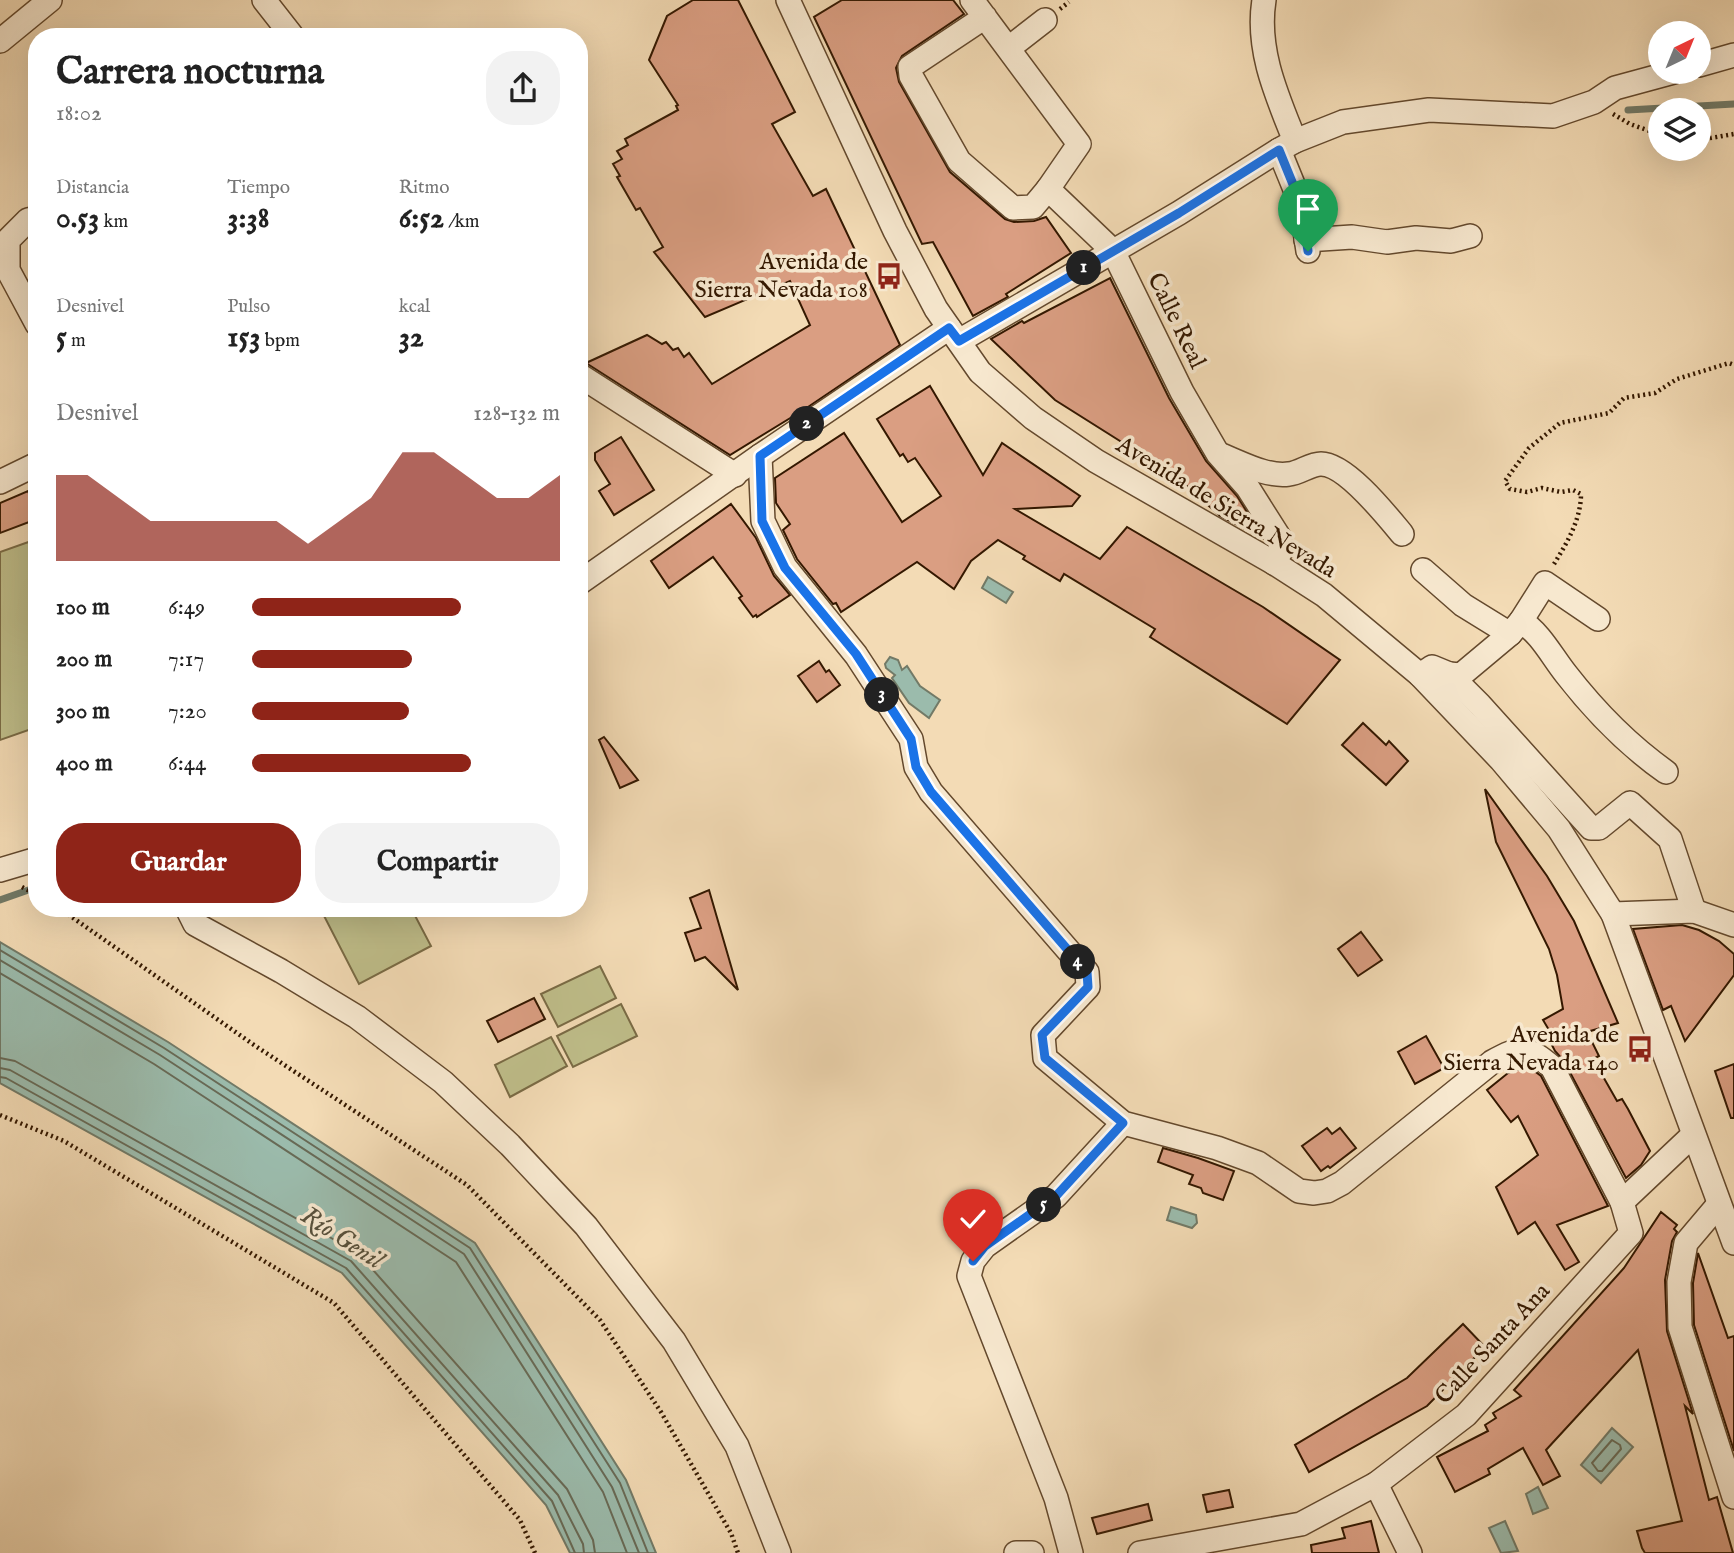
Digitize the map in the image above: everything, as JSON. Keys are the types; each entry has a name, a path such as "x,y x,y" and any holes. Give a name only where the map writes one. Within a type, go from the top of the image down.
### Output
{"street":[{"path":"0,41 50,0"},
{"path":"264,0 286,28"},
{"name":"Avenida de Sierra Nevada","path":"788,0 895,231 936,309 980,372 1033,418 1096,461 1274,563 1324,595 1420,675 1501,760 1559,830 1613,914 1734,1243"},
{"path":"1264,0 1263,51 1278,98 1301,204 1307,246 1352,237 1387,242 1416,238 1451,241 1469,236"},
{"path":"977,5 1079,144 1033,206 1013,208 958,161 911,76 910,67 977,5"},
{"path":"1009,48 1045,20"},
{"path":"1712,61 1734,55"},
{"path":"588,577 760,456 954,335 1113,251 1287,145 1343,122 1429,110 1553,116 1594,102 1615,88 1648,79"},
{"name":"Calle Real","path":"1048,189 1113,251 1182,392 1218,454 1248,488 1279,537 1281,551 1274,563"},
{"path":"28,220 8,240 8,270 28,307"},
{"path":"588,381 735,475"},
{"path":"1218,454 1262,471 1289,474 1321,464 1338,469 1373,499 1402,534"},
{"path":"760,456 762,521 785,568 856,654 911,739 916,767 931,792 1087,972 1088,987 1042,1035 1045,1058 1123,1123 1217,1148 1258,1163 1299,1191 1327,1191 1342,1183 1492,1062 1514,1050 1534,1052 1552,1067 1622,1202 1693,1135"},
{"path":"0,482 28,468"},
{"path":"1423,570 1463,605 1515,627 1535,630 1565,673 1601,716 1666,772"},
{"path":"1420,675 1432,667 1449,674 1461,675 1515,627 1545,583 1598,619"},
{"path":"1449,674 1591,828 1599,828 1630,803 1670,839 1694,911"},
{"path":"0,870 28,862"},
{"path":"1613,914 1694,911 1734,925"},
{"path":"192,917 195,924 357,1017 443,1082 510,1145 586,1226 674,1341 737,1446 779,1553"},
{"path":"1071,1553 1056,1498 969,1276 973,1261 985,1246 1056,1196 1123,1123"},
{"name":"Calle Santa Ana","path":"1140,1553 1301,1524 1376,1484 1466,1415 1631,1233 1622,1202"},
{"path":"1719,1204 1686,1243 1679,1282 1680,1327 1734,1497"},
{"path":"1376,1484 1410,1553"},
{"path":"1016,1553 1032,1553"}],"path":[{"path":"1594,102 1630,124 1648,130"},
{"path":"1711,138 1734,134"},
{"path":"1553,565 1570,537 1581,504 1581,494 1573,490 1562,492 1542,488 1527,492 1510,489 1505,481 1529,448 1560,423 1609,413 1624,398 1655,393 1677,379 1729,363 1734,365"},
{"path":"72,917 254,1045 467,1185 600,1320 661,1412 731,1533 738,1553"},
{"path":"0,1115 64,1141 334,1303 520,1520 535,1553"}],"shaded area":[{"path":"28,542 28,730 0,740 0,552"},
{"path":"325,917 416,917 431,946 359,984"},
{"path":"600,966 616,998 558,1027 541,994"},
{"path":"621,1004 637,1036 573,1067 557,1036"},
{"path":"551,1037 567,1066 510,1097 495,1065"}],"water":[{"path":"988,577 1013,592 1006,603 982,588"},
{"path":"890,657 898,660 902,670 907,666 920,686 940,700 929,718 909,703 892,678 895,675 885,664"},
{"name":"Río Genil","path":"0,942 168,1042 475,1243 626,1480 656,1553 570,1553 546,1505 342,1273 0,1083"},
{"path":"1171,1207 1196,1215 1197,1223 1192,1228 1167,1220"},
{"path":"1612,1428 1633,1447 1601,1483 1581,1465"},
{"path":"1538,1487 1548,1508 1533,1514 1526,1494"},
{"path":"1505,1521 1518,1551 1501,1553 1489,1528"}],"building":[{"path":"693,0 738,0 795,112 772,124 813,196 826,189 900,345 805,409 730,455 588,364 647,335 662,344 666,342 673,350 678,348 684,357 689,353 712,384 810,325 790,281 705,317 654,252 663,247 640,208 636,210 617,177 620,176 613,164 622,159 617,151 628,145 625,139 678,110 678,105 649,60 667,16"},
{"path":"842,0 953,0 964,14 902,56 896,68 899,82 950,172 1005,219 1014,222 1046,217 1071,253 1006,294 1008,297 973,316 933,242 922,244 814,17"},
{"path":"1110,278 1169,398 1206,461 1237,496 1264,539 1220,516 1177,477 1055,400 991,339"},
{"path":"930,386 983,475 1002,443 1080,496 1072,506 1015,509 1100,559 1127,527 1263,607 1340,660 1287,724 1150,637 1155,629 1064,574 1060,581 998,540 971,561 954,589 917,562 841,612 797,559 783,530 790,524 776,503 775,478 844,433 902,522 941,496 915,458 908,462 903,454 900,456 877,419"},
{"path":"621,437 654,490 614,515 599,491 610,484 595,460 595,453"},
{"path":"28,491 28,522 0,533 0,503"},
{"path":"731,504 756,538 774,576 790,595 757,617 753,617 739,598 742,596 713,557 669,588 651,561"},
{"path":"819,661 840,685 817,702 798,676"},
{"path":"1363,723 1386,745 1389,741 1408,761 1386,785 1342,745"},
{"path":"604,737 638,780 620,788 599,740"},
{"path":"1485,789 1547,876 1574,921 1618,1023 1587,1032 1599,1056 1593,1059 1617,1101 1622,1099 1650,1151 1641,1165 1626,1178 1564,1061 1545,1032 1549,1030 1543,1020 1563,1009 1557,975 1549,949 1496,842"},
{"path":"709,890 738,990 705,957 695,961 685,933 701,928 690,898"},
{"path":"1682,925 1699,930 1719,941 1734,954 1734,975 1685,1041 1671,1006 1663,1010 1633,929"},
{"path":"1361,932 1382,960 1358,976 1338,949"},
{"path":"534,998 545,1019 498,1042 487,1021"},
{"path":"1426,1036 1444,1068 1415,1084 1398,1052"},
{"path":"1734,1064 1734,1118 1731,1118 1715,1071"},
{"path":"1515,1070 1533,1070 1541,1076 1608,1206 1557,1225 1579,1262 1565,1270 1535,1222 1518,1234 1496,1187 1538,1155 1518,1116 1511,1122 1487,1090"},
{"path":"1327,1128 1332,1134 1340,1128 1356,1148 1330,1168 1328,1166 1321,1171 1302,1146"},
{"path":"1163,1148 1234,1171 1223,1200 1203,1193 1201,1188 1189,1184 1193,1175 1158,1162"},
{"path":"1661,1212 1677,1225 1665,1280 1667,1331 1693,1414 1685,1406 1709,1500 1717,1497 1733,1553 1645,1553 1642,1548 1637,1531 1682,1521 1638,1350 1546,1450 1560,1476 1543,1485 1523,1448 1488,1469 1490,1474 1455,1492 1437,1457 1488,1431 1485,1425 1496,1418 1493,1413 1521,1396 1514,1390 1624,1268"},
{"path":"1698,1253 1728,1338 1734,1336 1734,1451 1694,1325 1693,1283"},
{"path":"1463,1324 1485,1347 1427,1406 1309,1472 1295,1445 1407,1378"},
{"path":"1229,1490 1233,1507 1207,1512 1203,1495"},
{"path":"1148,1504 1152,1520 1097,1534 1092,1518"},
{"path":"1371,1521 1379,1553 1312,1553 1311,1545 1345,1538 1342,1528"}],"waterway":[{"path":"1628,110 1734,104"},
{"path":"0,900 28,890"}],"place":[{"name":"Avenida de Sierra Nevada 108","path":"889,276"},
{"name":"Avenida de Sierra Nevada 140","path":"1640,1049"}],"route":[{"path":"973,1261 985,1246 1056,1196 1123,1123 1045,1058 1042,1035 1088,987 1087,972 931,792 916,767 911,739 856,654 785,568 762,521 760,456 949,328 959,341 1179,213 1279,150 1301,204 1308,251"}]}
